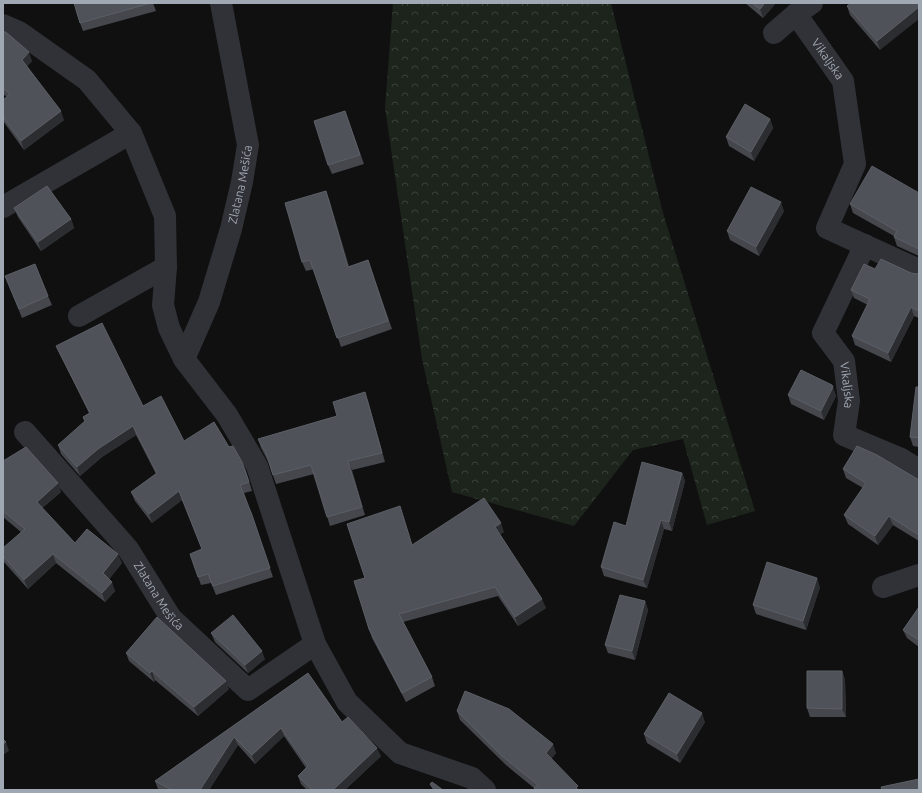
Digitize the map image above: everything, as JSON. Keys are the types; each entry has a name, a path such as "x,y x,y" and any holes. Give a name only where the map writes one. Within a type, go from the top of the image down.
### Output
{"street":[{"name":"Zlatana Mešića","path":"184,360 209,302 231,229 242,182 248,145 221,3"},
{"name":"Vikaljska","path":"774,33 804,9 843,82 855,164 827,228 919,270"},
{"path":"3,25 19,32 87,80 131,133 165,216 166,267 163,305 169,328 184,360 228,415 257,466 315,644 347,702 400,753 472,778 485,790"},
{"path":"3,207 131,133"},
{"name":"Vikaljska","path":"865,245 823,333 844,361 849,401 844,435 901,459 919,470"},
{"path":"79,316 166,267"},
{"name":"Zlatana Mešića","path":"25,432 128,549 171,618 248,690 315,644"},
{"path":"883,587 919,575"}],"green space":[{"path":"393,3 611,3 663,213 755,511 707,525 683,439 633,450 574,526 452,492 422,359 385,108"}],"building":[{"path":"74,3 151,3 80,23"},
{"path":"752,3 765,3 760,9"},
{"path":"851,3 919,3 919,7 877,41 847,6"},
{"path":"3,31 29,52 22,60 61,111 21,141 3,117 3,100 10,94 3,88"},
{"path":"745,104 770,119 751,152 726,137"},
{"path":"345,111 360,155 328,165 314,121"},
{"path":"872,166 919,193 919,249 894,237 897,231 850,204"},
{"path":"47,186 71,219 38,242 14,208"},
{"path":"751,187 781,202 756,247 727,231"},
{"path":"326,191 348,267 368,260 388,321 337,338 310,260 302,262 285,203"},
{"path":"881,259 911,273 919,273 919,311 911,307 888,353 852,336 870,299 851,290 864,264 875,269"},
{"path":"35,264 48,296 19,309 5,276"},
{"path":"102,323 143,406 161,396 184,441 214,422 229,447 233,446 242,462 249,482 240,485 270,568 213,586 208,574 198,577 190,554 202,549 179,491 149,514 131,492 157,473 133,426 98,449 77,467 58,445 85,421 83,417 90,413 56,346"},
{"path":"801,370 832,385 833,387 821,411 788,395"},
{"path":"916,387 919,387 919,438 910,437"},
{"path":"365,392 382,453 348,461 362,507 327,517 311,465 273,475 266,453 258,439 337,416 333,402"},
{"path":"857,446 877,455 919,480 919,535 889,516 875,536 844,515 866,483 843,469"},
{"path":"26,447 58,483 37,502 75,543 87,529 118,554 103,573 112,582 102,593 53,554 24,580 3,556 3,548 25,529 3,511 3,461"},
{"path":"642,462 682,473 669,522 661,520 643,580 601,567 614,522 626,526"},
{"path":"484,498 501,523 495,527 542,599 515,617 495,587 399,614 432,677 402,693 369,629 354,581 365,578 347,524 400,506 412,545"},
{"path":"767,562 817,578 803,621 753,605"},
{"path":"620,595 645,601 632,651 605,645"},
{"path":"919,607 919,640 903,630"},
{"path":"233,615 262,651 245,665 211,633"},
{"path":"157,617 226,681 194,707 152,671 150,673 126,653"},
{"path":"807,671 842,671 842,709 807,708"},
{"path":"308,673 342,722 348,717 377,748 333,790 312,790 298,776 308,766 281,728 252,755 234,737 200,790 172,790 155,781"},
{"path":"465,691 509,709 553,744 546,753 578,786 576,788 577,790 536,790 534,788 538,785 502,756 457,711"},
{"path":"669,693 702,713 677,754 644,734"},
{"path":"919,779 919,790 882,790 881,787"},
{"path":"432,782 443,790 434,790 430,784"}]}
